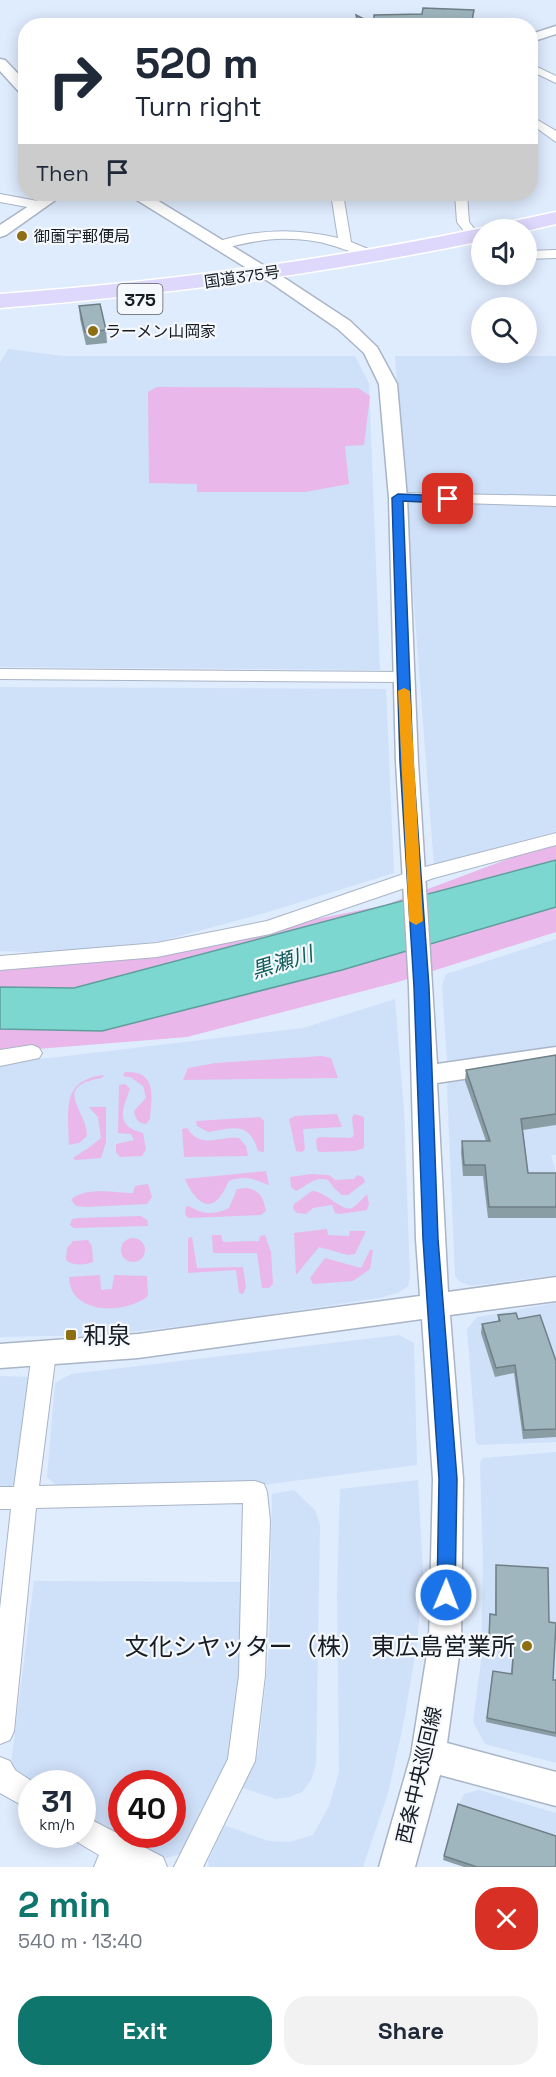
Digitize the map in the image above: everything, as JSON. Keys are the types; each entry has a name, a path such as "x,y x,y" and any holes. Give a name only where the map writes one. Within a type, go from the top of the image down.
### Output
{"highway":[{"path":"537,222 556,218"},
{"path":"537,232 556,228"},
{"name":"国道375号","path":"0,301 274,278 373,256 471,242"},
{"name":"国道375号","path":"0,310 141,299 471,243"}],"street":[{"path":"538,36 556,30"},
{"path":"0,63 18,82"},
{"path":"538,71 556,80"},
{"path":"538,123 554,132"},
{"path":"538,132 554,132"},
{"path":"0,198 38,205"},
{"path":"0,232 45,201"},
{"name":"西条中央巡回線","path":"149,201 318,306 360,338 380,365 388,384 398,498 403,677 413,878 422,987 435,1307 448,1490 445,1641 428,1755 397,1867"},
{"path":"338,201 345,243"},
{"path":"461,201 462,222 471,232"},
{"path":"221,245 272,234 345,243 364,249 373,256"},
{"path":"537,255 556,254"},
{"path":"398,498 556,501"},
{"path":"0,674 403,677"},
{"path":"0,963 157,950 258,930 413,878 556,838"},
{"path":"0,1058 32,1053"},
{"path":"424,1075 556,1056"},
{"path":"0,1356 138,1346 556,1289"},
{"path":"0,1731 13,1497 44,1353"},
{"path":"13,1497 255,1492 257,1521 252,1675 241,1761 188,1867"},
{"path":"428,1755 556,1789"},
{"path":"0,1771 4,1780 18,1788"},
{"path":"96,1843 113,1859 153,1867"}],"shaded area":[{"path":"8,349 63,356 355,356 369,383 380,670 0,667 0,363"},
{"path":"395,356 471,356 471,363 537,363 537,356 556,356 556,831 434,866"},
{"path":"157,387 358,388 370,396 364,445 345,446 349,484 305,492 197,492 197,484 149,483 148,392"},
{"path":"0,687 386,689 394,873 265,913 161,941 54,953 0,951"},
{"path":"556,841 556,932 398,982 187,1037 0,1052 0,969 129,958 385,905"},
{"path":"556,939 556,1047 447,1061 442,985 446,974"},
{"path":"395,999 404,1111 410,1277 408,1286 398,1293 379,1298 225,1321 104,1335 0,1337 0,1059 50,1058 303,1028"},
{"path":"322,1056 331,1058 338,1078 183,1080 188,1068 216,1063"},
{"path":"556,1064 556,1155 551,1155 556,1172 556,1275 471,1286 460,1282 455,1276 447,1087 449,1079"},
{"path":"125,1072 135,1073 148,1080 151,1101 150,1119 146,1124 137,1120 134,1111 146,1098 143,1086 130,1077 125,1077 123,1075"},
{"path":"104,1075 102,1078 86,1082 78,1087 75,1093 75,1101 86,1127 87,1136 79,1143 69,1145 68,1109 74,1090 80,1083 90,1078"},
{"path":"125,1084 130,1089 123,1110 124,1122 134,1130 143,1133 146,1149 142,1156 120,1157 116,1152 116,1144 134,1140 131,1134 118,1133 119,1085"},
{"path":"89,1107 106,1107 106,1142 101,1158 75,1160 73,1158 101,1138 98,1117"},
{"path":"337,1114 342,1127 303,1129 305,1149 302,1152 296,1151 289,1119 295,1116"},
{"path":"354,1114 364,1117 364,1148 355,1151 320,1152 317,1150 316,1140 319,1137 350,1138 354,1136 352,1118"},
{"path":"260,1117 264,1121 264,1152 258,1151 254,1141 245,1131 233,1128 208,1132 197,1126 196,1121"},
{"path":"187,1128 198,1139 239,1138 246,1146 248,1156 184,1157 182,1129"},
{"path":"266,1171 269,1185 249,1178 235,1179 229,1181 219,1198 208,1204 203,1203 194,1195 185,1179"},
{"path":"312,1174 329,1175 335,1180 354,1179 357,1175 363,1177 365,1182 348,1195 342,1195 328,1180 323,1179 296,1191 291,1187 290,1177"},
{"path":"148,1184 152,1197 147,1204 85,1207 76,1206 71,1200 84,1193 92,1192 133,1193 135,1186"},
{"path":"247,1188 258,1193 262,1199 266,1211 261,1215 188,1218 185,1214 186,1207 189,1206 199,1211 213,1213 229,1208 237,1189"},
{"path":"312,1191 348,1208 354,1207 367,1194 369,1204 367,1210 340,1214 335,1213 332,1205 313,1208 306,1214 297,1213 293,1209 294,1204"},
{"path":"141,1216 148,1221 148,1226 74,1228 70,1225 72,1219 79,1218"},
{"path":"327,1229 328,1235 349,1236 350,1231 366,1231 355,1254 348,1255 319,1247 296,1275 294,1233"},
{"path":"212,1235 221,1235 223,1242 259,1241 260,1236 265,1235 271,1252 273,1284 269,1288 262,1288 257,1253 213,1253"},
{"path":"192,1237 197,1268 243,1267 246,1287 243,1294 239,1293 236,1270 188,1273 188,1238"},
{"path":"128,1238 138,1238 145,1245 145,1255 138,1262 128,1262 121,1255 121,1245"},
{"path":"88,1240 92,1246 93,1262 79,1264 66,1260 67,1248 73,1241"},
{"path":"370,1250 373,1250 370,1269 353,1281 313,1284 310,1278 325,1258 361,1268"},
{"path":"100,1275 101,1290 112,1289 114,1275 147,1276 148,1296 127,1306 114,1308 89,1305 79,1299 72,1290 69,1277"},
{"path":"556,1303 556,1442 479,1445 476,1442 467,1329 477,1317"},
{"path":"399,1335 414,1343 417,1465 246,1487 58,1487 47,1477 55,1383 71,1374"},
{"path":"0,1376 33,1377 19,1481 6,1490 0,1490"},
{"path":"556,1452 556,1763 485,1744 473,1722 481,1661 483,1563 480,1463 483,1458"},
{"path":"418,1480 423,1571 417,1643 403,1726 388,1793 363,1867 209,1867 208,1861 224,1825 269,1841 289,1842 313,1835 329,1806 339,1772 337,1591 340,1489"},
{"path":"294,1490 315,1510 320,1525 316,1765 311,1780 302,1792 276,1799 243,1788 258,1753 269,1651 272,1494"},
{"path":"34,1581 243,1582 239,1701 227,1762 186,1842 186,1770 108,1770 108,1830 96,1823 96,1770 18,1770 18,1776 11,1763"},
{"path":"479,1790 556,1813 556,1867 457,1808 464,1794"},
{"path":"139,1848 183,1848 180,1854 160,1860"}],"water":[{"name":"黒瀬川","path":"556,860 556,907 342,970 102,1031 0,1029 0,987 74,988"}],"building":[{"path":"423,8 474,10 472,18 374,18 374,15 422,14"},
{"path":"100,304 106,330 85,332 79,306"},
{"path":"556,1055 556,1114 521,1119 528,1173 556,1173 556,1207 489,1207 485,1165 464,1165 462,1141 490,1141 466,1070"},
{"path":"516,1313 518,1319 540,1315 556,1361 556,1429 524,1430 515,1365 496,1368 482,1324 500,1321 498,1315"},
{"path":"496,1565 548,1568 549,1622 556,1623 553,1680 556,1680 556,1733 487,1718 493,1671 512,1674 514,1643 489,1639 490,1614 496,1615"},
{"path":"458,1804 556,1836 556,1867 477,1867 444,1856"}],"slow traffic":[{"path":"404,691 416,921"}],"place":[{"name":"御薗宇郵便局","path":"22,236"},
{"name":"ラーメン山岡家","path":"93,331"},
{"name":"和泉","path":"71,1335"},
{"name":"文化シヤッター（株） 東広島営業所","path":"527,1646"}],"route":[{"path":"446,1595 448,1479 430,1239 422,987 407,762 398,498 448,499"}]}
